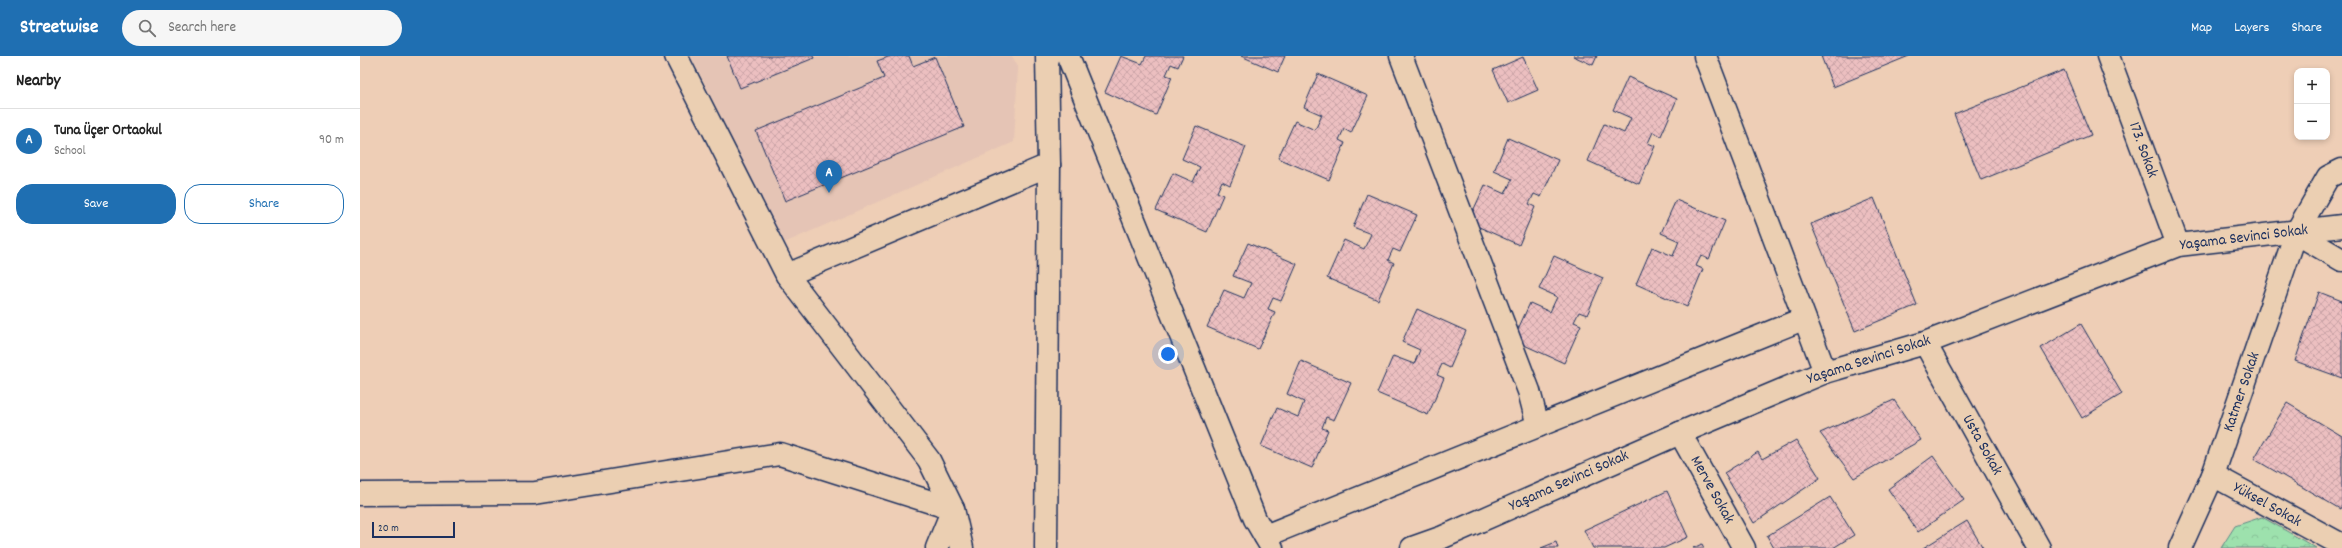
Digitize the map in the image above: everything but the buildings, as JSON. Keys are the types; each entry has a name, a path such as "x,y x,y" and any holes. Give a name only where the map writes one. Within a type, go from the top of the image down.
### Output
{"street":[{"path":"676,56 787,275 929,460 953,508 962,548"},
{"path":"1046,548 1049,165 1047,56"},
{"path":"1068,56 1252,512 1269,542 1538,426 1803,319"},
{"path":"1401,56 1529,392 1538,426"},
{"path":"1705,56 1803,319 1825,372"},
{"name":"173. Sokak","path":"2108,56 2178,245"},
{"path":"787,275 1049,165"},
{"name":"Katmer Sokak","path":"2180,548 2214,475 2296,233 2328,177 2342,170"},
{"name":"Yaşama Sevinci Sokak","path":"1412,548 1444,542 1680,433 1825,372 1925,343 2178,245 2296,233 2342,226"},
{"path":"2296,233 2342,260"},
{"name":"Usta Sokak","path":"1925,343 2039,548"},
{"name":"Merve Sokak","path":"1680,433 1744,548"},
{"path":"360,494 535,492 780,454 953,508"},
{"name":"Yüksel Sokak","path":"2214,475 2342,545"},
{"path":"937,548 953,508"}],"shaded area":[{"path":"691,56 1012,56 1018,67 1014,142 784,243"}],"green space":[{"path":"2262,517 2316,548 2221,548 2235,526"}],"place":[{"name":"Tuna Üçer Ortaokul","path":"829,193"}]}
